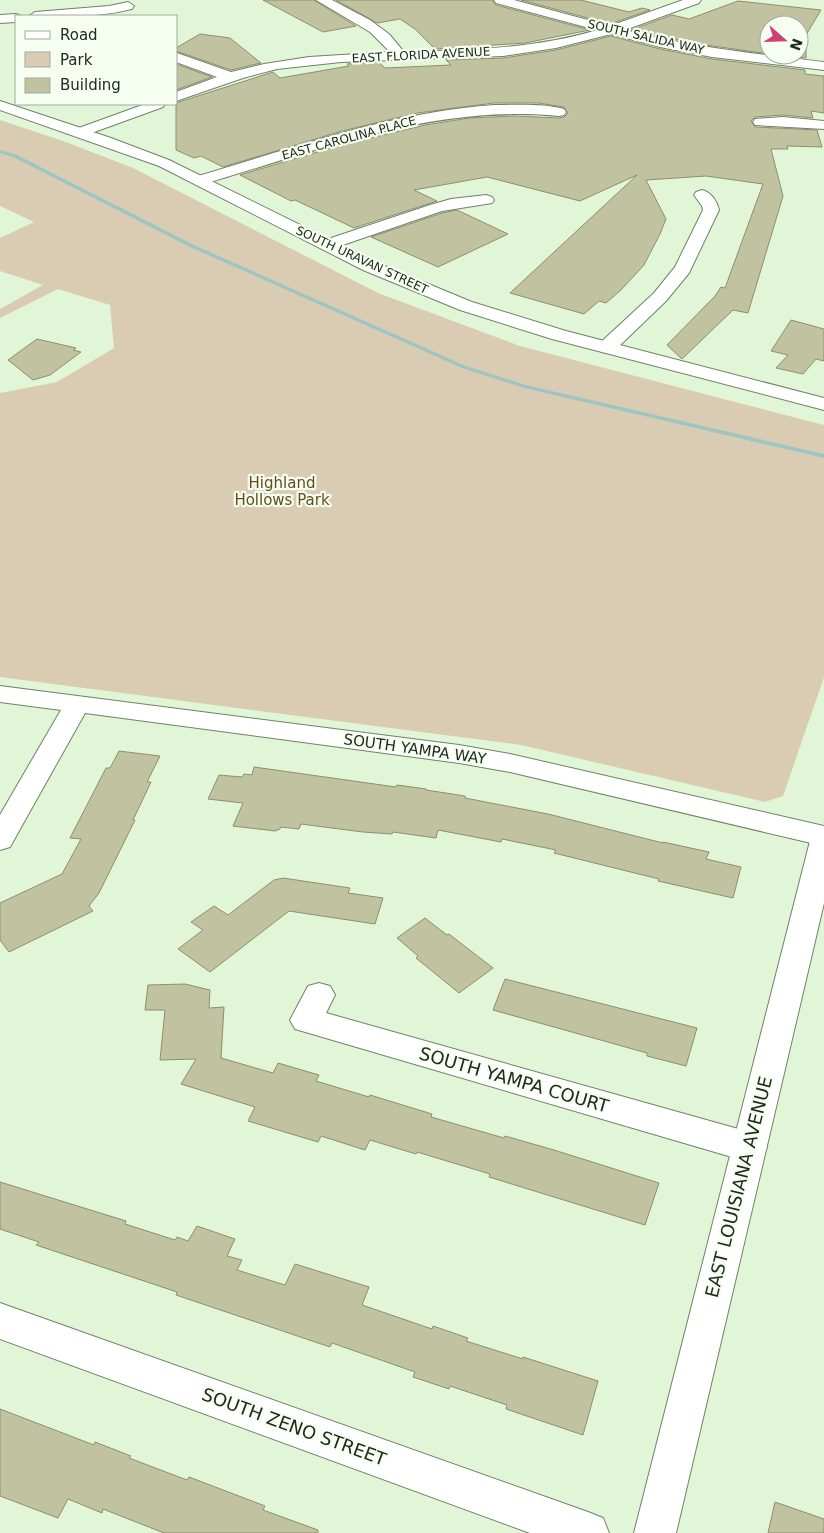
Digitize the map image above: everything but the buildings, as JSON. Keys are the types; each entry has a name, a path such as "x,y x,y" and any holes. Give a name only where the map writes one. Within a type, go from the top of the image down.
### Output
{"street":[{"path":"322,0 371,26 389,40 400,56"},
{"name":"SOUTH SALIDA WAY","path":"500,0 610,30 686,48 824,66"},
{"name":"EAST FLORIDA AVENUE","path":"178,96 255,70 297,62 528,49 577,40 695,0"},
{"path":"47,15 108,10 128,6"},
{"path":"0,19 15,18"},
{"path":"178,58 188,63 231,77"},
{"name":"SOUTH URAVAN STREET","path":"0,105 81,132 164,163 393,277 466,306 550,332 824,404"},
{"path":"81,132 155,105"},
{"name":"EAST CAROLINA PLACE","path":"201,180 417,119 508,109 559,112"},
{"path":"760,122 783,121 824,125"},
{"path":"607,347 660,297 684,269 711,210 710,205 702,195"},
{"path":"328,245 436,208 486,200"},
{"name":"SOUTH YAMPA WAY","path":"0,694 459,754 510,763 824,836"},
{"path":"0,840 77,705"},
{"name":"EAST LOUISIANA AVENUE","path":"655,1533 824,842"},
{"name":"SOUTH YAMPA COURT","path":"320,995 306,1020 749,1147"},
{"name":"SOUTH ZENO STREET","path":"0,1321 588,1533"}],"green space":[{"name":"Highland Hollows Park","path":"0,120 66,142 133,168 378,293 520,346 824,425 824,677 783,796 765,802 521,745 0,677 0,393 57,382 114,348 110,305 58,289 0,318 0,309 43,285 0,271 0,238 34,222 0,206"}],"waterway":[{"path":"0,151 15,156 192,246 464,367 524,386 824,456"}]}
